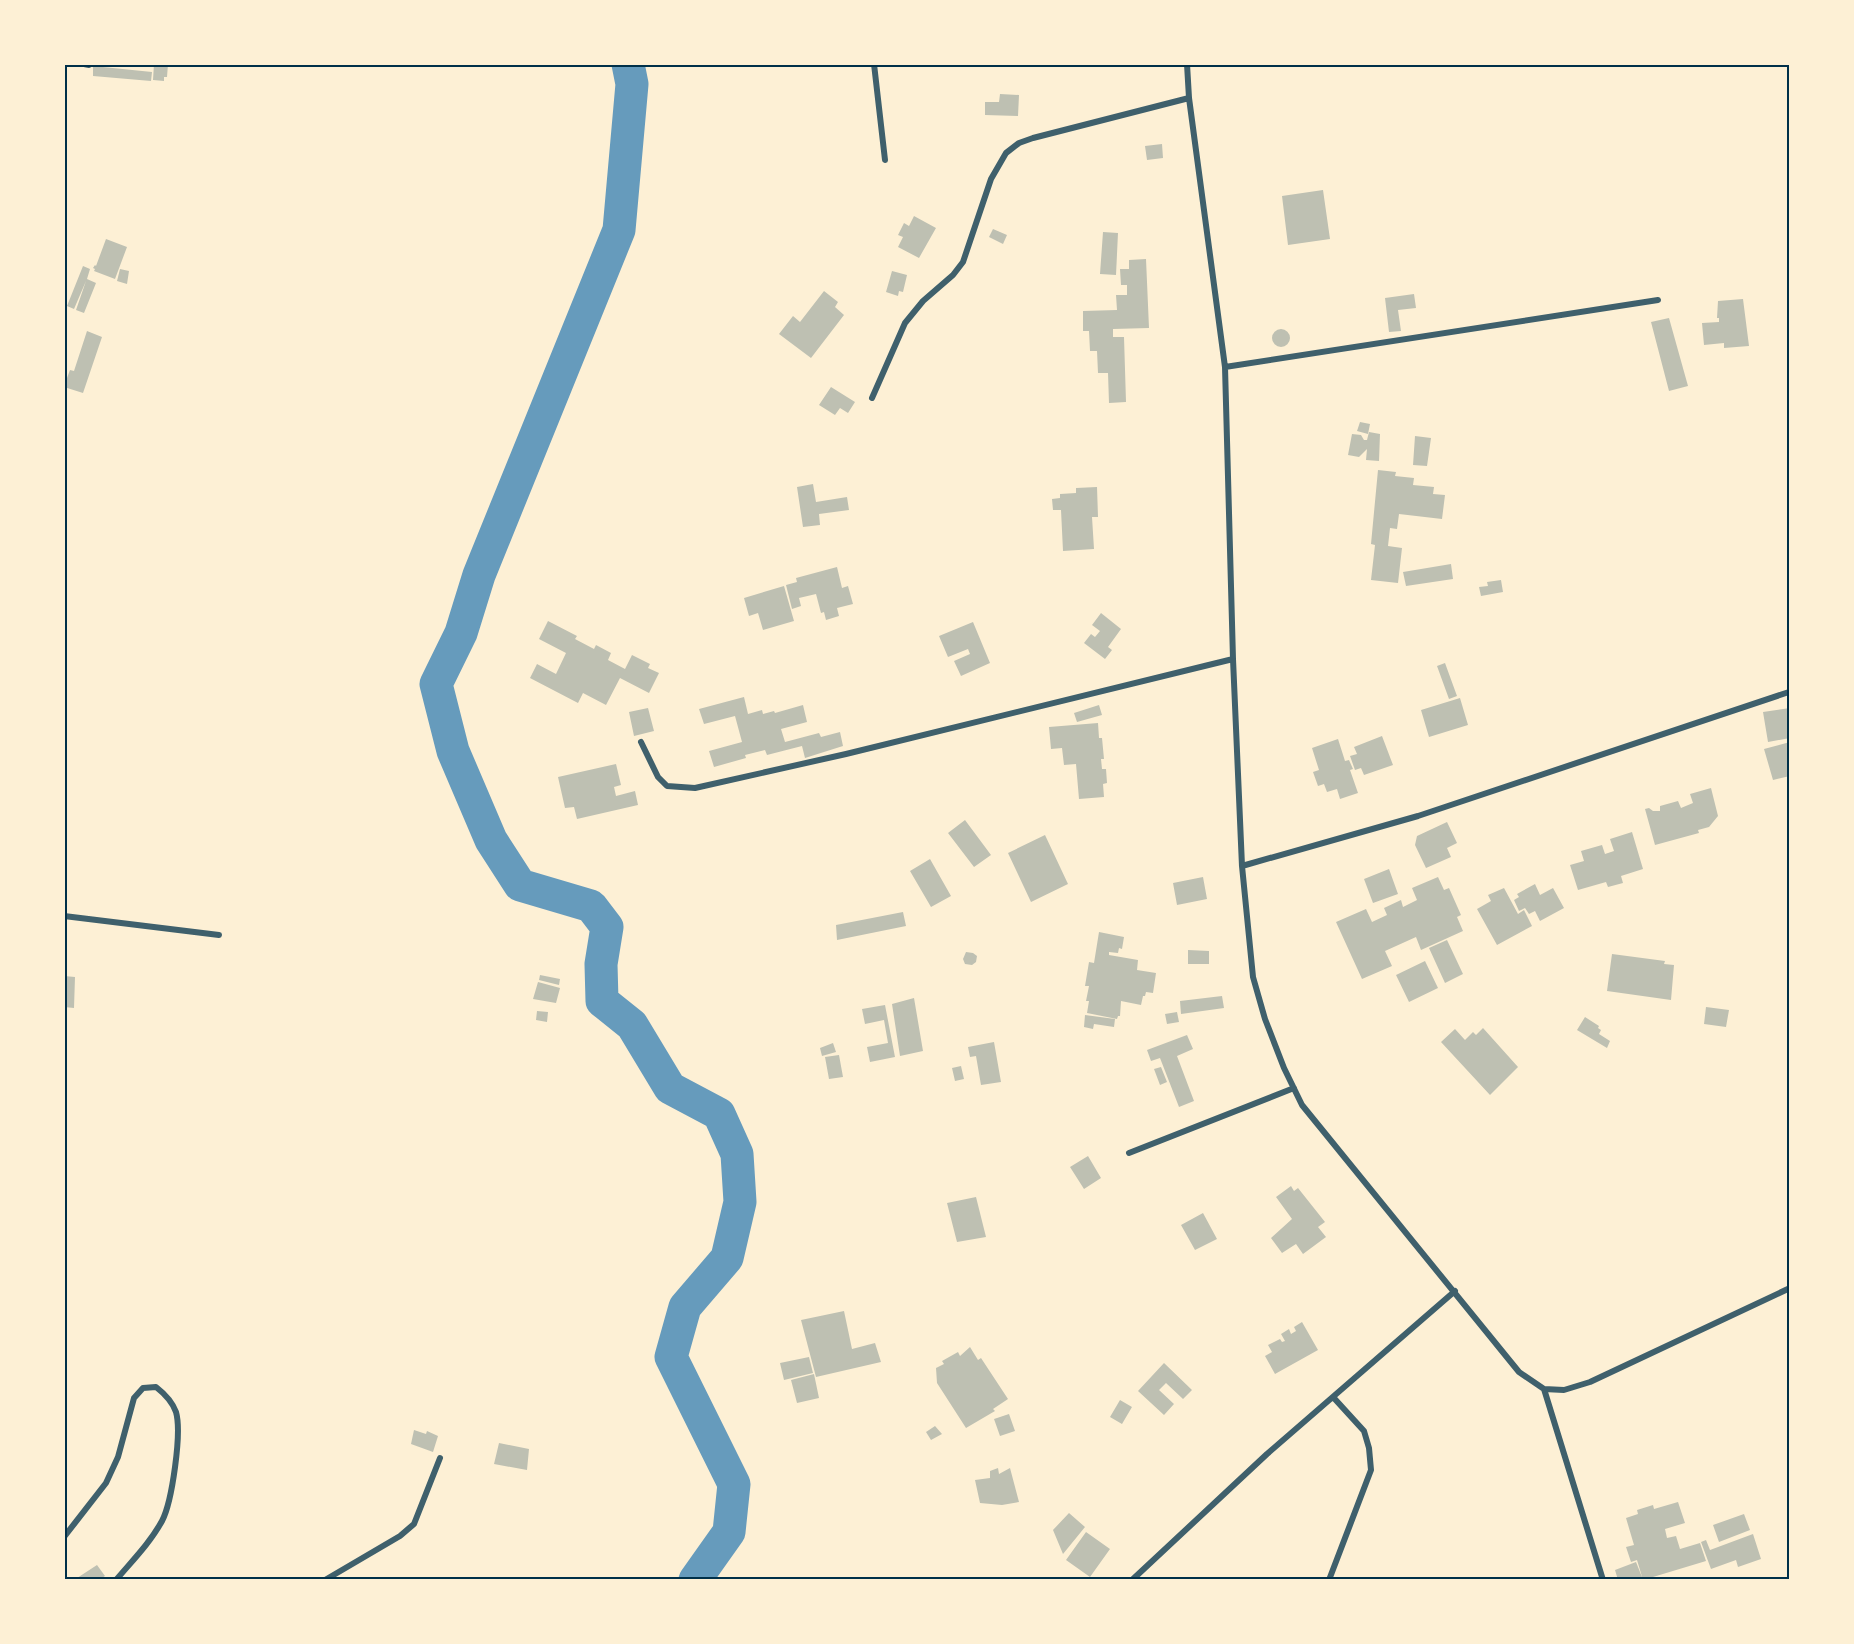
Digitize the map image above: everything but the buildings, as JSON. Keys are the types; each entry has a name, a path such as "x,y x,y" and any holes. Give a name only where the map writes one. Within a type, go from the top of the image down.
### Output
{"street":[{"path":"84,64 89,65"},
{"path":"874,64 885,160"},
{"path":"1187,64 1189,98 1225,367 1233,658 1242,866 1253,978 1265,1019 1302,1105 1519,1372 1544,1389 1564,1390 1590,1382 1790,1288"},
{"path":"872,398 905,323 923,301 953,275 963,262 991,179 1006,153 1019,143 1033,138 1189,98"},
{"path":"1225,367 1658,300"},
{"path":"641,741 658,777 667,786 695,788 846,754 1233,658"},
{"path":"1242,866 1418,816 1789,692"},
{"path":"64,916 219,935"},
{"path":"1129,1154 1294,1088"},
{"path":"1132,1580 1267,1454 1455,1291"},
{"path":"64,1537 106,1483 118,1457 134,1398 143,1388 156,1387 168,1396 176,1412 178,1433 169,1502 154,1536 116,1580"},
{"path":"1544,1389 1603,1580"},
{"path":"1329,1580 1371,1470 1369,1448 1364,1431 1333,1397"},
{"path":"326,1580 400,1536 414,1524 440,1458"}],"waterway":[{"path":"628,64 632,84 619,230 479,575 461,633 436,684 453,751 491,840 520,885 591,906 607,927 601,964 602,1001 632,1025 670,1088 719,1114 737,1154 740,1202 727,1258 685,1307 671,1357 734,1484 729,1532 695,1580"}]}
